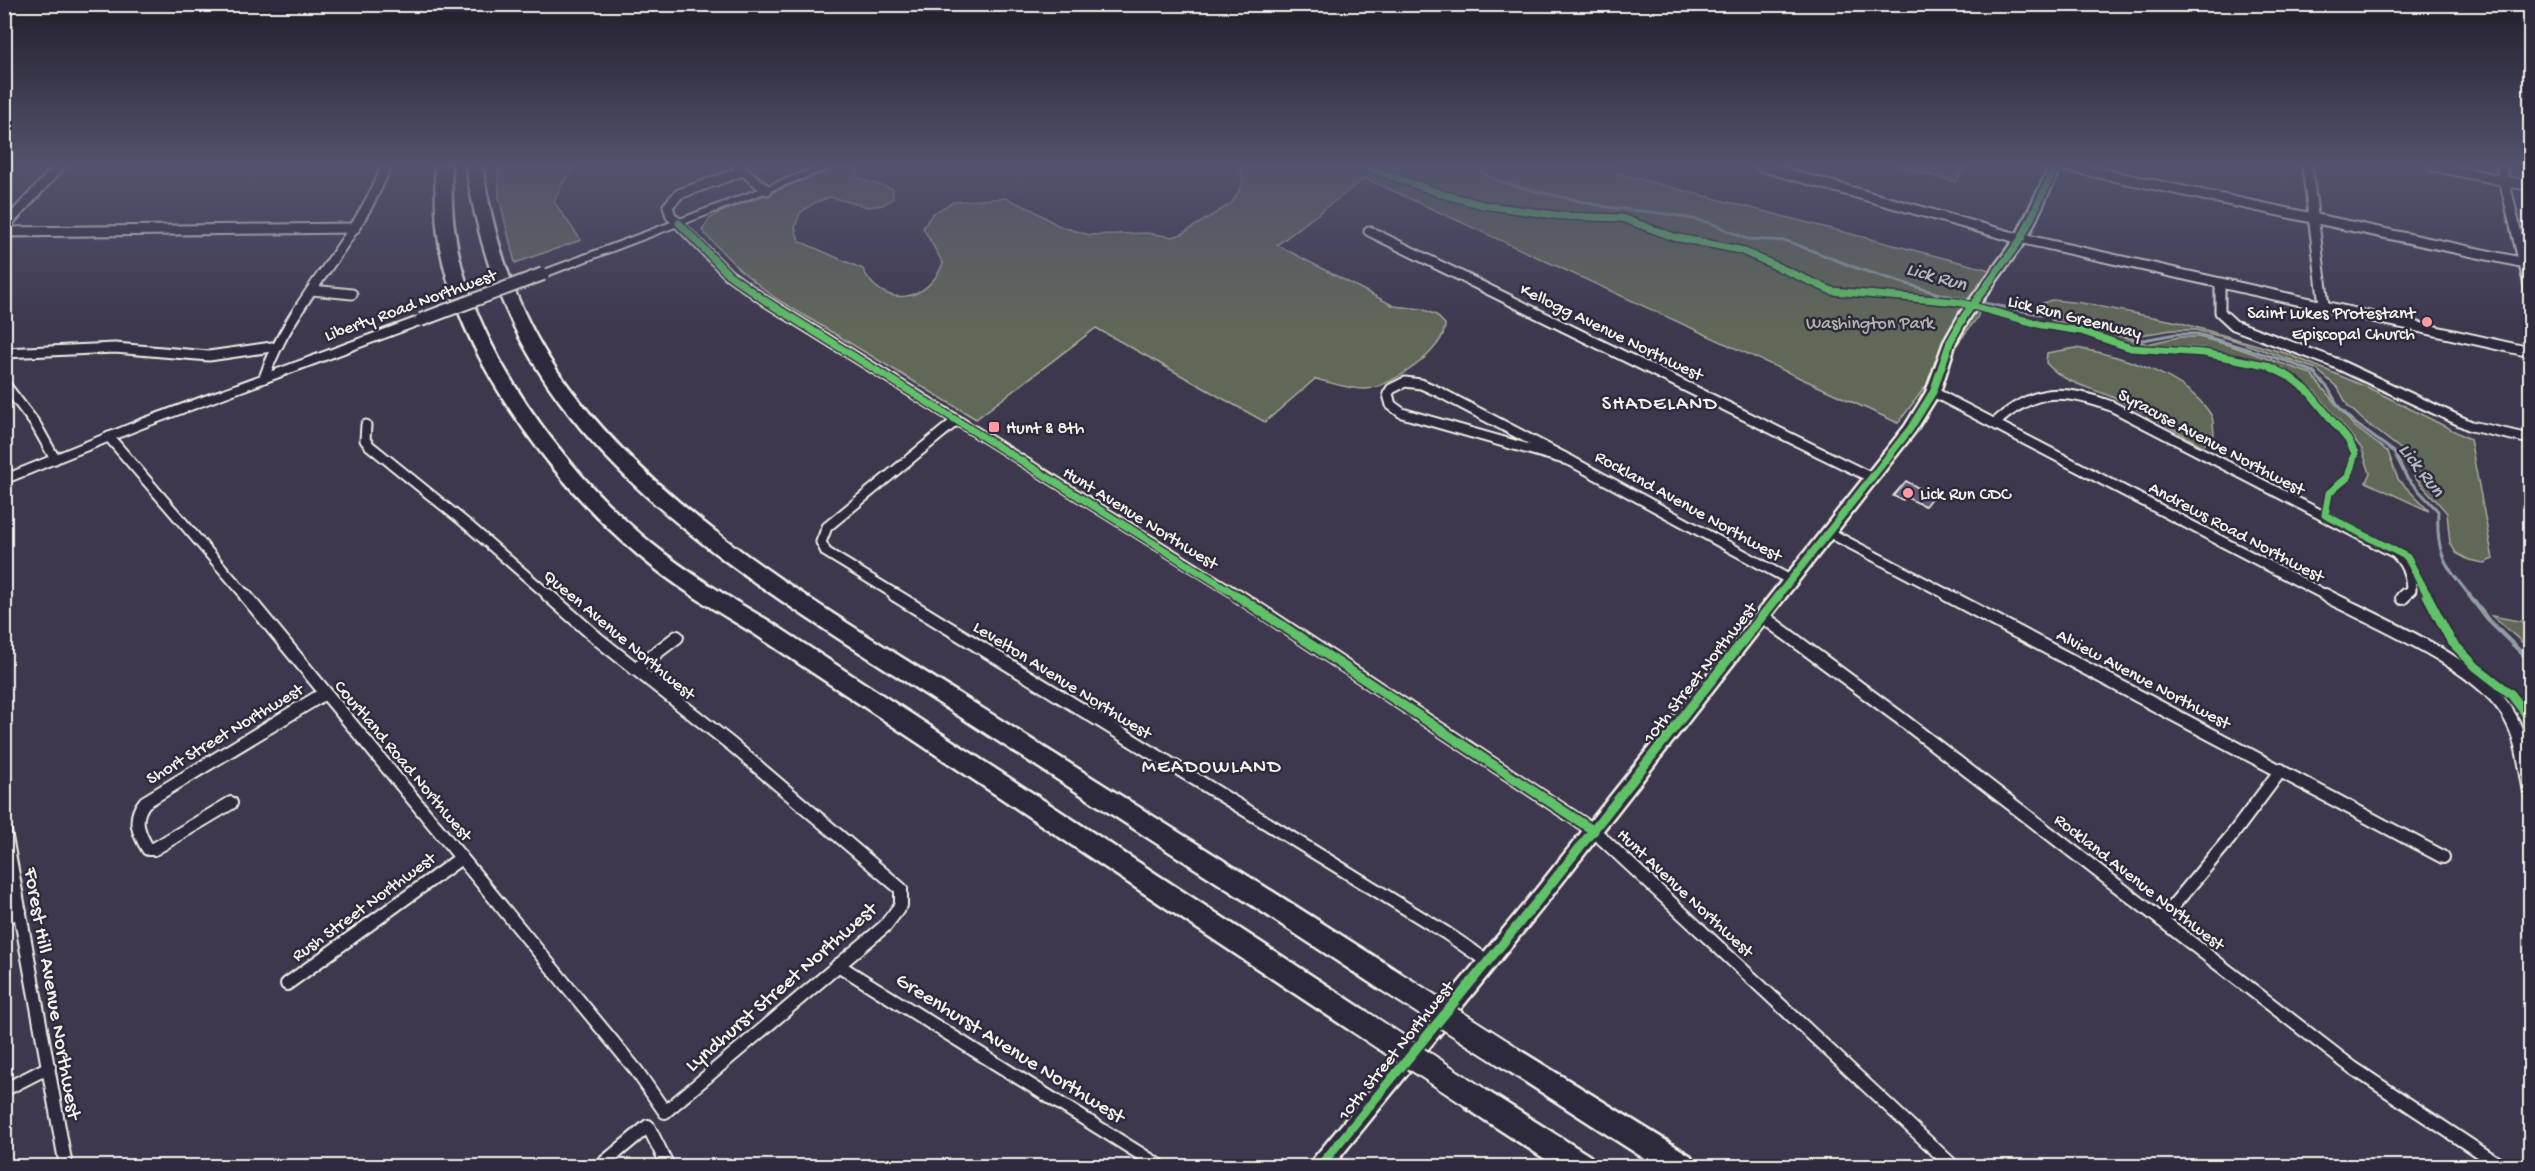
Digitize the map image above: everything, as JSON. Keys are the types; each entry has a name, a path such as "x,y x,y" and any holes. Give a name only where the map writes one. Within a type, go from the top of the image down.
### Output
{"highway":[{"path":"445,221 452,268 467,313 487,357 513,401 546,446 619,524 671,569 730,612 761,627 1580,1167"},
{"path":"484,221 496,272 526,335 569,400 597,434 651,489 732,553 857,639 1681,1167"}],"main road":[{"name":"10th Street Northwest","path":"1320,1167 1594,831 1910,429 1933,392 1965,315 1998,267 2021,239 2030,221"}],"street":[{"path":"264,378 272,347 359,221"},
{"name":"Liberty Road Northwest","path":"4,480 108,437 685,221"},
{"path":"1955,221 2021,239 2530,352"},
{"path":"2315,221 2324,305"},
{"path":"2323,221 2527,263"},
{"path":"2515,221 2527,263 2530,290"},
{"name":"Hunt Avenue Northwest","path":"679,223 728,274 767,302 1180,558 1594,831 1953,1167"},
{"path":"4,229 355,228"},
{"name":"Kellogg Avenue Northwest","path":"1369,231 1872,478"},
{"path":"2220,283 2220,312 2234,325 2333,362 2471,426 2530,439"},
{"path":"312,290 352,294"},
{"path":"4,353 26,350 115,348 209,356 272,347"},
{"name":"Rockland Avenue Northwest","path":"1571,461 1396,410 1391,405 1388,394 1391,389 1406,382 1421,384 1571,461 1728,549 1790,580"},
{"path":"4,383 36,425 55,459"},
{"name":"Andrews Road Northwest","path":"1933,392 2421,645 2460,669 2491,691 2511,718 2530,792"},
{"name":"Syracuse Avenue Northwest","path":"1995,423 2013,406 2036,395 2072,394 2111,406 2395,553 2405,563 2412,585 2411,590 2402,598"},
{"name":"Levelton Avenue Northwest","path":"957,420 827,527 821,542 826,552 1446,933 1487,961"},
{"name":"Queen Avenue Northwest","path":"366,425 365,440 369,446 469,526 635,669 732,745 869,861"},
{"name":"Courtland Road Northwest","path":"108,437 163,497 325,693 636,1070 665,1112"},
{"name":"Alview Avenue Northwest","path":"1828,532 2443,857"},
{"name":"Rockland Avenue Northwest","path":"1762,616 1900,718 2353,1068 2501,1167"},
{"path":"635,669 677,637"},
{"name":"Short Street Northwest","path":"231,803 154,849 148,849 137,824 136,815 145,802 325,693"},
{"path":"2161,920 2230,838 2281,770"},
{"name":"Forest Hill Avenue Northwest","path":"4,826 50,1067 66,1167"},
{"name":"Rush Street Northwest","path":"287,984 461,858"},
{"name":"Lyndhurst Street Northwest","path":"665,1112 885,926 901,907 903,897 901,889 869,861"},
{"path":"4,918 20,911"},
{"name":"Greenhurst Avenue Northwest","path":"838,965 1160,1167"},
{"path":"4,1090 50,1067"},
{"path":"600,1167 648,1126 668,1167"}],"green space":[{"path":"505,221 567,221 581,240 515,263"},
{"path":"708,221 797,221 795,227 799,241 863,269 871,282 881,291 893,296 905,296 927,287 943,263 923,228 928,221 1050,221 1059,226 1090,235 1147,233 1173,237 1204,221 1309,221 1277,245 1394,306 1422,309 1436,315 1445,324 1437,345 1415,366 1389,382 1377,387 1360,389 1315,379 1265,422 1096,328 976,419 775,298 739,269 702,231"},
{"name":"Washington Park","path":"1458,221 1800,221 1994,271 1977,318 1898,423"},
{"path":"2052,300 2082,303 2178,322 2288,354 2369,388 2470,439 2493,559 2484,563 2469,560 2456,553 2450,543 2447,513 2415,477 2403,451 2348,406 2338,388 2316,369 2234,340 2196,330 2172,330 2141,335 2077,317 2047,314 2040,309 2039,304"},
{"path":"2052,320 2104,331 2147,344 2179,337 2199,337 2232,346 2311,374 2354,426 2388,452 2398,479 2429,511 2366,482 2370,473 2362,449 2314,390 2283,368 2263,361 2202,348 2129,344 2081,329 2053,326 2050,323"},
{"path":"2076,348 2131,362 2169,378 2200,401 2212,417 2214,434 2203,446 2124,402 2061,376 2046,363 2047,353"},
{"path":"2492,616 2530,623 2530,649"}],"building":[{"name":"Lick Run CDC","path":"1906,481 1933,496 1925,506 1905,497 1903,500 1893,496"}],"waterway":[{"name":"Lick Run","path":"1700,221 1747,239 1787,241 1859,269 1939,294 2079,322 2143,340 2176,334 2198,334 2286,361 2313,372 2328,388 2339,407 2356,424 2394,452 2407,478 2438,511 2438,538 2443,558 2470,596"},
{"name":"Lick Run","path":"2469,595 2488,620 2530,661"}],"cycle path":[{"name":"Lick Run Greenway","path":"1629,221 1674,237 1740,250 1832,291 1958,302 2042,325 2081,331 2131,348 2204,353 2266,365 2290,377 2309,392 2348,440 2355,453 2348,477 2329,493 2325,515 2407,557 2451,641 2476,667 2511,694 2530,719"},
{"path":"1320,1166 1535,904 1910,429 1933,392 1950,342 1965,315 2021,239 2030,221"},
{"path":"679,223 728,274 767,302 1180,558 1594,831"}],"place":[{"name":"Saint Lukes Protestant Episcopal Church","path":"2427,322"},
{"name":"Hunt & 8th","path":"994,427"},
{"name":"Lick Run CDC","path":"1908,493"}],"district":[{"name":"SHADELAND","path":"1660,402"},
{"name":"MEADOWLAND","path":"1212,765"}]}
